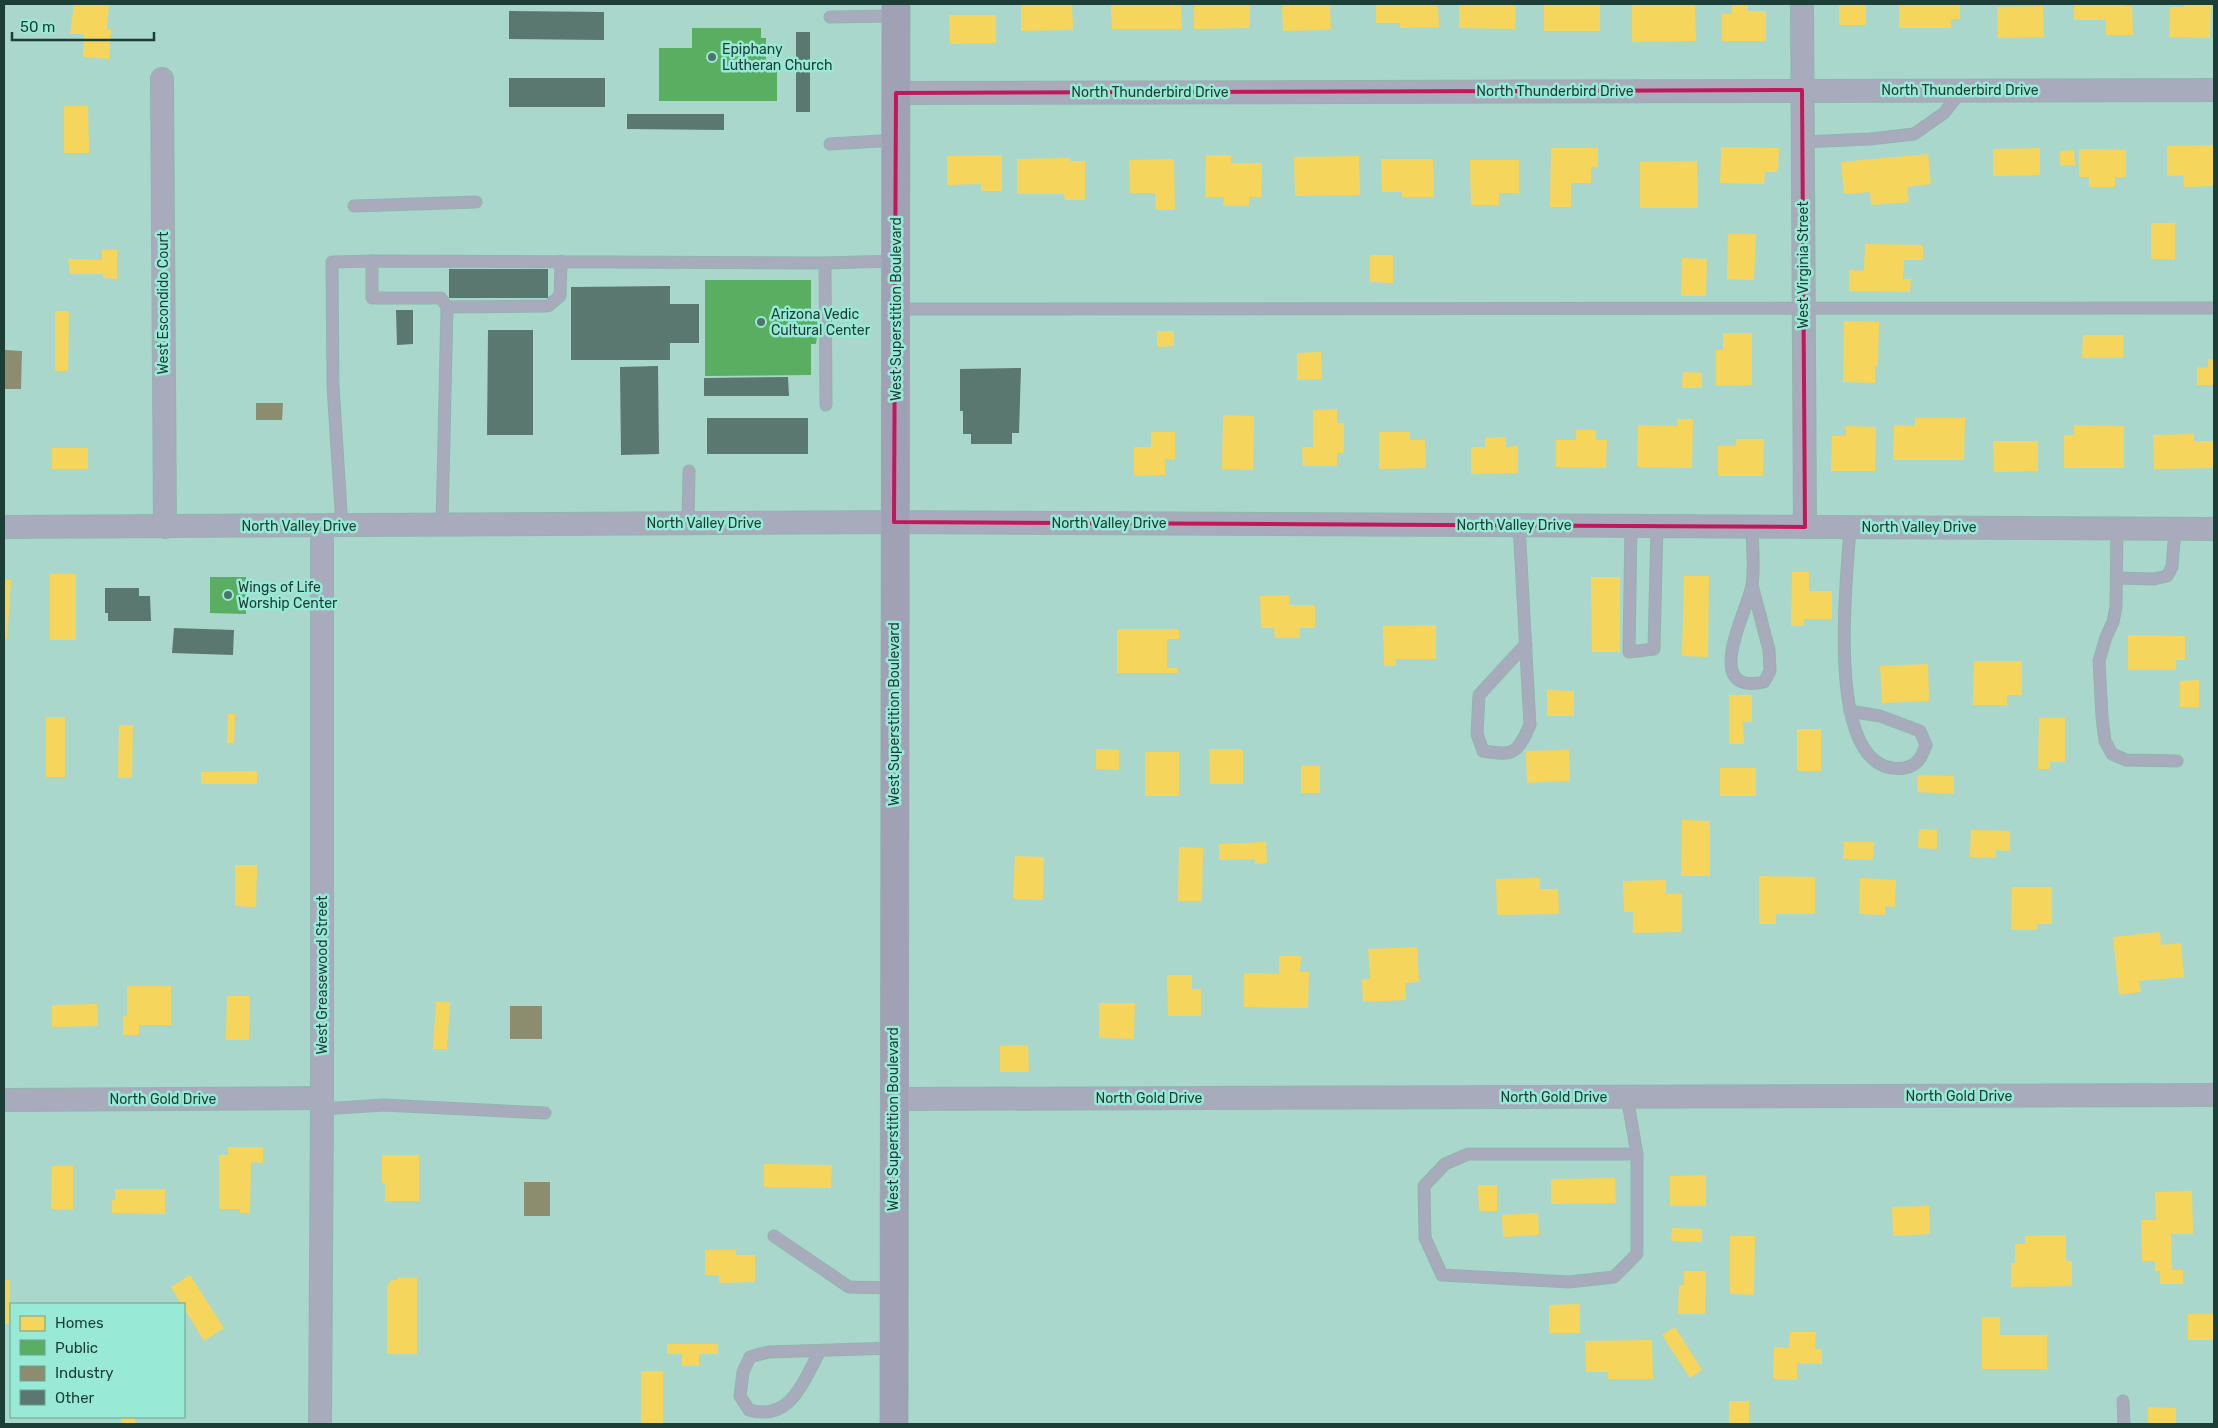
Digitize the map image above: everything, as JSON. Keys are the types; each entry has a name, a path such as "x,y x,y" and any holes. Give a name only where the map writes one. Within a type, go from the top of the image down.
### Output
{"main road":[{"name":"West Superstition Boulevard","path":"894,1424 896,10"}],"street":[{"name":"West Virginia Street","path":"1802,4 1805,527"},
{"name":"West Escondido Court","path":"162,78 165,527"},
{"name":"North Thunderbird Drive","path":"896,93 2214,90"},
{"name":"North Valley Drive","path":"4,527 894,522 2214,529"},
{"name":"West Greasewood Street","path":"320,1424 322,1103 332,526"},
{"name":"North Gold Drive","path":"894,1098 2214,1095"},
{"name":"North Gold Drive","path":"4,1100 322,1103"}],"lane":[{"path":"830,17 896,10"},
{"path":"1802,142 1870,139 1914,134 1944,113 1962,90"},
{"path":"830,144 896,140"},
{"path":"354,206 476,202"},
{"path":"372,261 372,298 440,298 446,307 442,525"},
{"path":"446,307 548,306 560,296 561,261"},
{"path":"332,526 332,262 825,263 896,261"},
{"path":"825,263 826,405"},
{"path":"896,309 1803,310 2214,308"},
{"path":"688,523 689,471"},
{"path":"1519,525 1526,644 1530,725 1520,746 1505,754 1482,751 1477,734 1479,695 1526,644"},
{"path":"1631,526 1629,652 1654,650 1657,526"},
{"path":"1752,527 1752,585 1769,650 1770,671 1764,682 1751,685 1739,680 1731,668 1730,652 1752,585"},
{"path":"1850,527 1845,671 1850,711 1855,729 1868,754 1881,765 1896,769 1910,767 1922,758 1926,745 1920,732 1880,716 1850,711"},
{"path":"2117,528 2115,615 2099,661 2105,740 2112,754 2126,760 2177,761"},
{"path":"2117,578 2154,579 2167,576 2172,567 2175,529"},
{"path":"1626,1097 1637,1154 1637,1254 1614,1277 1569,1282 1442,1274 1425,1238 1424,1186 1445,1164 1468,1154 1637,1154"},
{"path":"322,1103 545,1113"},
{"path":"774,1236 850,1287 893,1288"},
{"path":"820,1351 795,1395 778,1411 761,1414 748,1410 740,1396 743,1372 750,1356 768,1352 894,1348"},
{"path":"2124,1401 2124,1424"}],"highlighted area":[{"path":"1802,90 1805,527 894,522 896,93"}],"building: Homes":[{"path":"74,4 109,4 107,30 111,30 109,59 83,57 84,34 70,34"},
{"path":"1021,4 1072,4 1073,30 1021,31"},
{"path":"1111,4 1181,4 1182,29 1112,29"},
{"path":"1194,4 1250,4 1250,28 1194,29"},
{"path":"1282,4 1330,4 1331,30 1283,31"},
{"path":"1376,4 1438,4 1439,27 1400,28 1400,23 1376,23"},
{"path":"1459,4 1516,4 1515,29 1459,28"},
{"path":"1544,4 1600,4 1600,31 1544,31"},
{"path":"1632,4 1695,4 1696,41 1632,42"},
{"path":"1839,4 1866,4 1866,25 1839,25"},
{"path":"1899,4 1960,4 1960,19 1951,19 1951,28 1899,28"},
{"path":"2074,4 2125,4 2125,6 2132,6 2133,35 2106,35 2106,20 2074,20"},
{"path":"2184,4 2211,4 2210,38 2169,37 2170,7 2184,7"},
{"path":"1732,5 1748,5 1748,11 1766,11 1766,41 1722,41 1722,14 1732,14"},
{"path":"2043,6 2044,37 1998,38 1997,7"},
{"path":"949,15 996,15 996,43 950,44"},
{"path":"64,106 88,106 89,153 64,153"},
{"path":"2214,145 2214,186 2184,187 2183,175 2167,176 2167,146"},
{"path":"1721,147 1779,148 1778,172 1765,172 1764,184 1720,183"},
{"path":"1551,148 1598,148 1598,167 1591,167 1591,183 1571,183 1571,207 1550,207"},
{"path":"2040,148 2040,175 1993,176 1993,149"},
{"path":"2079,149 2126,150 2126,177 2115,177 2115,187 2089,187 2089,177 2079,177"},
{"path":"2074,150 2075,165 2060,166 2060,151"},
{"path":"1928,154 1931,184 1907,187 1909,202 1871,205 1870,192 1844,194 1841,162"},
{"path":"1002,155 1002,191 981,191 981,184 947,185 947,156"},
{"path":"1206,155 1231,155 1231,163 1262,163 1261,197 1249,197 1249,206 1223,206 1224,197 1205,197"},
{"path":"1359,156 1360,195 1295,196 1294,157"},
{"path":"1070,158 1070,161 1085,161 1085,200 1065,200 1064,194 1017,194 1017,159"},
{"path":"1174,159 1175,210 1156,210 1155,193 1130,193 1129,160"},
{"path":"1381,159 1433,159 1434,197 1402,197 1402,192 1382,192"},
{"path":"1470,160 1519,160 1519,193 1499,193 1499,205 1471,205"},
{"path":"1697,161 1698,208 1640,208 1640,162"},
{"path":"2151,223 2175,223 2175,259 2151,259"},
{"path":"1728,234 1756,234 1754,280 1727,279"},
{"path":"1865,244 1923,245 1923,260 1904,260 1903,279 1911,279 1910,292 1849,291 1849,270 1864,271"},
{"path":"102,250 117,250 117,279 103,278 103,274 70,274 68,259 102,260"},
{"path":"1370,255 1393,255 1393,283 1370,282"},
{"path":"1682,258 1707,259 1706,296 1681,296"},
{"path":"55,311 69,311 68,371 55,371"},
{"path":"1844,321 1879,322 1878,366 1875,366 1875,383 1843,382"},
{"path":"1157,331 1174,331 1174,346 1157,347"},
{"path":"1723,333 1752,333 1752,385 1716,386 1716,350 1723,350"},
{"path":"2083,335 2124,335 2123,358 2082,358"},
{"path":"1321,352 1322,379 1297,380 1297,353"},
{"path":"2208,359 2214,359 2214,385 2197,385 2197,367 2208,368"},
{"path":"1683,372 1702,373 1702,388 1682,388"},
{"path":"1337,409 1337,423 1344,423 1344,453 1337,453 1337,466 1303,466 1302,447 1313,447 1313,410"},
{"path":"1223,415 1254,416 1253,470 1222,469"},
{"path":"1915,418 1965,418 1964,460 1893,460 1894,425 1915,426"},
{"path":"1677,419 1693,419 1692,468 1637,467 1638,425 1677,426"},
{"path":"2074,425 2124,426 2124,468 2064,468 2064,435 2074,435"},
{"path":"1846,426 1876,427 1875,471 1831,471 1832,436 1846,436"},
{"path":"1576,430 1596,430 1596,440 1607,440 1606,468 1556,467 1556,440 1576,440"},
{"path":"1151,432 1175,432 1175,459 1165,459 1165,475 1134,476 1134,447 1151,447"},
{"path":"1379,432 1410,432 1410,440 1425,440 1426,468 1379,469"},
{"path":"2194,434 2194,441 2213,441 2214,468 2154,469 2153,435"},
{"path":"1506,437 1506,447 1518,446 1518,473 1471,474 1471,447 1485,447 1485,438"},
{"path":"1736,439 1764,439 1763,476 1718,476 1718,446 1736,446"},
{"path":"1993,441 2038,441 2038,471 1994,472"},
{"path":"52,448 88,448 88,469 52,469"},
{"path":"1792,572 1809,572 1809,591 1832,591 1832,619 1804,619 1804,626 1791,626"},
{"path":"50,574 76,574 76,640 50,640"},
{"path":"1684,576 1709,576 1708,657 1682,656"},
{"path":"1591,577 1620,577 1620,652 1592,652"},
{"path":"4,579 11,580 7,639 4,639"},
{"path":"1289,595 1289,605 1315,605 1315,628 1300,628 1300,638 1275,638 1274,628 1261,628 1260,596"},
{"path":"1436,625 1436,659 1396,659 1396,666 1384,666 1383,626"},
{"path":"1117,629 1179,629 1179,639 1167,639 1167,668 1178,668 1178,673 1117,673"},
{"path":"2128,635 2185,636 2185,660 2176,660 2176,670 2128,670"},
{"path":"1974,661 2022,661 2022,695 2007,695 2007,705 1973,705"},
{"path":"1928,664 1929,701 1882,703 1880,666"},
{"path":"2199,680 2199,707 2180,707 2180,681"},
{"path":"1547,690 1574,691 1574,716 1547,716"},
{"path":"1729,695 1752,695 1752,722 1743,722 1744,744 1729,744"},
{"path":"228,714 235,714 234,743 227,743"},
{"path":"46,717 65,717 65,777 46,777"},
{"path":"2039,718 2065,718 2065,762 2050,762 2050,769 2038,769"},
{"path":"119,725 133,725 132,778 118,778"},
{"path":"1797,729 1821,729 1821,771 1797,771"},
{"path":"1096,749 1119,750 1119,770 1096,769"},
{"path":"1209,749 1243,749 1243,784 1210,784"},
{"path":"1569,750 1570,781 1527,783 1526,751"},
{"path":"1145,752 1179,752 1179,796 1145,796"},
{"path":"1301,766 1320,766 1320,793 1301,793"},
{"path":"1720,768 1756,768 1756,796 1720,796"},
{"path":"257,771 257,784 201,784 201,772"},
{"path":"1918,775 1954,776 1954,794 1917,792"},
{"path":"1682,820 1710,821 1710,876 1681,876"},
{"path":"1919,829 1937,830 1937,849 1918,848"},
{"path":"1971,830 2010,831 2010,851 1996,850 1996,858 1970,857"},
{"path":"1266,842 1267,863 1255,864 1255,859 1219,860 1219,844"},
{"path":"1844,842 1874,842 1873,860 1843,859"},
{"path":"1179,847 1203,848 1202,901 1178,901"},
{"path":"1015,856 1044,857 1043,900 1013,899"},
{"path":"235,865 257,865 256,907 235,906"},
{"path":"1759,876 1815,877 1815,914 1776,914 1776,924 1759,924"},
{"path":"1540,878 1540,889 1558,889 1559,914 1497,915 1496,879"},
{"path":"1860,878 1896,880 1895,907 1885,906 1885,915 1859,914"},
{"path":"1666,880 1666,894 1682,894 1682,932 1633,933 1633,912 1624,912 1623,881"},
{"path":"2012,887 2052,887 2052,924 2037,924 2037,930 2011,930"},
{"path":"2160,932 2161,945 2181,943 2184,977 2139,981 2141,992 2119,995 2113,937"},
{"path":"1417,947 1419,982 1405,983 1406,1000 1363,1002 1362,980 1370,979 1368,949"},
{"path":"1279,956 1301,956 1300,972 1309,972 1308,1008 1244,1007 1244,973 1279,974"},
{"path":"1167,975 1192,975 1192,989 1201,989 1201,1016 1168,1016"},
{"path":"127,986 171,986 171,1025 139,1025 139,1035 123,1035 123,1016 127,1016"},
{"path":"227,996 250,996 249,1040 226,1040"},
{"path":"436,1002 450,1002 447,1049 433,1049"},
{"path":"1099,1003 1135,1003 1134,1039 1099,1038"},
{"path":"97,1004 98,1026 52,1027 52,1005"},
{"path":"1028,1045 1029,1072 1000,1072 1000,1046"},
{"path":"228,1147 263,1147 263,1163 251,1162 250,1213 240,1213 240,1209 219,1209 219,1155 228,1155"},
{"path":"382,1155 419,1155 419,1201 385,1201 385,1183 382,1183"},
{"path":"764,1164 832,1165 831,1188 764,1187"},
{"path":"52,1166 73,1166 73,1210 51,1209"},
{"path":"1706,1175 1706,1206 1670,1206 1670,1176"},
{"path":"1615,1178 1616,1203 1551,1204 1551,1179"},
{"path":"1478,1185 1497,1185 1497,1211 1479,1211"},
{"path":"115,1189 165,1189 165,1214 112,1213 112,1200 115,1200"},
{"path":"2192,1191 2193,1234 2171,1234 2172,1270 2183,1270 2183,1284 2160,1284 2160,1271 2155,1271 2155,1261 2142,1261 2141,1220 2156,1220 2155,1192"},
{"path":"1929,1206 1930,1234 1893,1236 1892,1207"},
{"path":"1538,1213 1539,1235 1503,1237 1502,1215"},
{"path":"1672,1228 1702,1229 1702,1242 1671,1241"},
{"path":"2066,1235 2066,1261 2072,1261 2072,1286 2011,1287 2011,1263 2015,1263 2015,1244 2025,1244 2025,1236"},
{"path":"1730,1236 1755,1236 1754,1295 1730,1294"},
{"path":"705,1250 736,1250 736,1255 755,1255 755,1282 719,1283 719,1275 705,1275"},
{"path":"1684,1271 1706,1271 1705,1314 1678,1314 1679,1285 1684,1285"},
{"path":"190,1275 224,1328 204,1341 185,1310 185,1303 180,1303 171,1287"},
{"path":"397,1278 417,1278 417,1354 387,1354 387,1289 392,1280 397,1280"},
{"path":"4,1280 10,1280 9,1324 4,1324"},
{"path":"1580,1304 1580,1333 1549,1333 1549,1305"},
{"path":"2188,1314 2214,1314 2214,1340 2188,1340"},
{"path":"1982,1317 2000,1317 2000,1335 2047,1335 2047,1369 1982,1369"},
{"path":"1675,1327 1702,1370 1690,1378 1662,1335"},
{"path":"1790,1332 1816,1332 1815,1349 1822,1349 1822,1364 1797,1363 1797,1380 1773,1379 1774,1347 1789,1348"},
{"path":"1652,1340 1653,1379 1608,1379 1608,1372 1586,1372 1585,1341"},
{"path":"667,1344 718,1344 718,1354 699,1354 699,1366 682,1366 682,1354 667,1354"},
{"path":"641,1371 663,1371 663,1424 641,1424"},
{"path":"1729,1401 1749,1401 1749,1424 1729,1424"},
{"path":"2148,1407 2176,1408 2176,1424 2148,1424"},
{"path":"121,1418 135,1418 135,1424 121,1424"}],"building: Public":[{"name":"Epiphany Lutheran Church","path":"692,28 761,28 761,38 766,38 766,66 777,66 777,101 659,101 659,48 692,48"},
{"name":"Arizona Vedic Cultural Center","path":"705,280 811,280 811,314 816,313 818,329 816,344 811,344 811,375 705,376"},
{"name":"Wings of Life Worship Center","path":"210,577 246,577 246,614 210,613"}],"building: Industry":[{"path":"4,350 22,351 21,389 4,389"},
{"path":"256,403 283,403 282,420 256,420"},
{"path":"510,1006 542,1006 542,1039 510,1039"},
{"path":"524,1182 550,1182 550,1216 524,1216"}],"building: Other":[{"path":"509,11 604,12 604,40 509,39"},
{"path":"796,32 810,32 810,112 796,112"},
{"path":"509,78 605,78 605,107 509,107"},
{"path":"627,114 724,114 724,130 627,129"},
{"path":"449,269 548,269 548,298 449,298"},
{"path":"670,286 670,304 699,304 699,343 670,343 670,360 571,360 571,287"},
{"path":"396,310 413,310 413,344 397,345"},
{"path":"488,330 533,330 533,435 487,435"},
{"path":"658,366 659,454 621,455 620,367"},
{"path":"1021,368 1019,433 1012,433 1012,444 971,444 971,434 963,434 963,411 960,411 960,369"},
{"path":"788,377 789,396 704,396 704,378"},
{"path":"707,418 808,418 808,454 707,454"},
{"path":"105,588 139,588 139,596 150,596 151,621 108,621 108,613 105,613"},
{"path":"174,628 234,630 233,655 172,653"}],"place":[{"name":"Epiphany Lutheran Church","path":"712,57"},
{"name":"Arizona Vedic Cultural Center","path":"761,322"},
{"name":"Wings of Life Worship Center","path":"228,595"}]}
